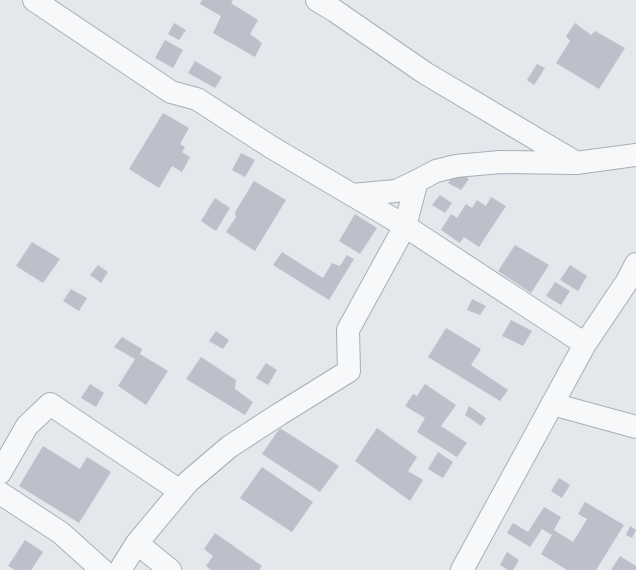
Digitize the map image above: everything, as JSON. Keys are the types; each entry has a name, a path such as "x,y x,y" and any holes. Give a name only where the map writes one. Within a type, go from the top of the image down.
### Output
{"street":[{"path":"34,0 171,92 197,99 271,147 405,226 585,344"},
{"path":"317,0 348,9 426,73 576,163"},
{"path":"352,195 396,191 436,171 456,166 500,162 576,163 636,155"},
{"path":"120,570 137,543 188,482 229,447 349,371 348,330 405,226 417,181"},
{"path":"462,570 585,344 631,286 636,264"},
{"path":"0,473 27,426 50,404 180,491"},
{"path":"552,404 636,427"},
{"path":"0,493 61,532 102,570"},
{"path":"137,543 170,570"}],"building":[{"path":"202,0 233,0 231,3 258,20 250,34 262,43 255,57 213,33 221,16 200,4"},
{"path":"174,23 186,30 179,40 168,34"},
{"path":"575,23 591,35 595,31 625,48 599,89 556,63 570,41 566,36"},
{"path":"165,40 183,50 173,68 155,58"},
{"path":"195,61 222,77 215,88 188,73"},
{"path":"537,64 545,68 534,85 527,80"},
{"path":"163,113 189,128 180,144 185,147 182,152 190,157 182,172 172,166 159,188 129,169"},
{"path":"241,153 255,160 245,177 232,170"},
{"path":"457,171 469,179 461,190 448,183"},
{"path":"254,181 286,200 255,251 226,232 236,217 235,212"},
{"path":"440,195 452,203 445,213 432,205"},
{"path":"491,197 506,206 479,247 464,237 460,243 441,230 451,214 457,218 466,204 472,208 477,200 486,206"},
{"path":"215,198 230,208 216,231 201,221"},
{"path":"355,214 377,228 360,254 339,241"},
{"path":"32,242 60,259 43,283 16,266"},
{"path":"515,245 549,265 531,293 498,271"},
{"path":"282,252 323,278 332,263 340,266 347,255 354,259 329,300 273,265"},
{"path":"98,265 108,272 101,283 90,275"},
{"path":"570,265 587,276 578,291 560,280"},
{"path":"555,282 570,291 561,305 546,296"},
{"path":"71,289 87,298 79,311 63,301"},
{"path":"472,299 486,306 480,315 467,310"},
{"path":"511,320 532,331 523,346 502,336"},
{"path":"446,328 481,349 471,365 508,390 500,401 428,357"},
{"path":"216,331 229,340 223,349 209,341"},
{"path":"122,337 142,349 140,354 168,371 146,405 118,386 135,359 114,347"},
{"path":"201,357 236,380 235,389 253,402 245,415 186,379"},
{"path":"266,363 277,370 268,385 256,378"},
{"path":"90,384 104,393 96,407 81,398"},
{"path":"425,384 456,405 441,426 467,443 457,457 417,432 425,418 405,406 413,394 417,396"},
{"path":"469,406 486,418 481,426 465,415"},
{"path":"280,428 339,466 320,492 262,454"},
{"path":"377,428 417,457 408,471 423,480 410,501 355,461"},
{"path":"43,446 80,469 87,457 111,472 79,523 19,486"},
{"path":"438,452 453,462 443,478 428,469"},
{"path":"262,467 313,502 292,532 240,498"},
{"path":"559,478 570,485 562,498 551,491"},
{"path":"585,502 624,525 596,570 567,570 541,554 552,535 542,529 530,547 507,533 513,523 528,532 544,507 561,517 554,530 573,542 587,519 578,514"},
{"path":"630,526 636,530 632,538 626,535"},
{"path":"215,533 262,566 259,570 211,570 206,566 213,556 204,549"},
{"path":"25,540 43,552 31,570 15,570 8,566"},
{"path":"507,552 519,560 513,570 508,570 500,565"},
{"path":"620,556 636,566 636,570 611,570"}]}
